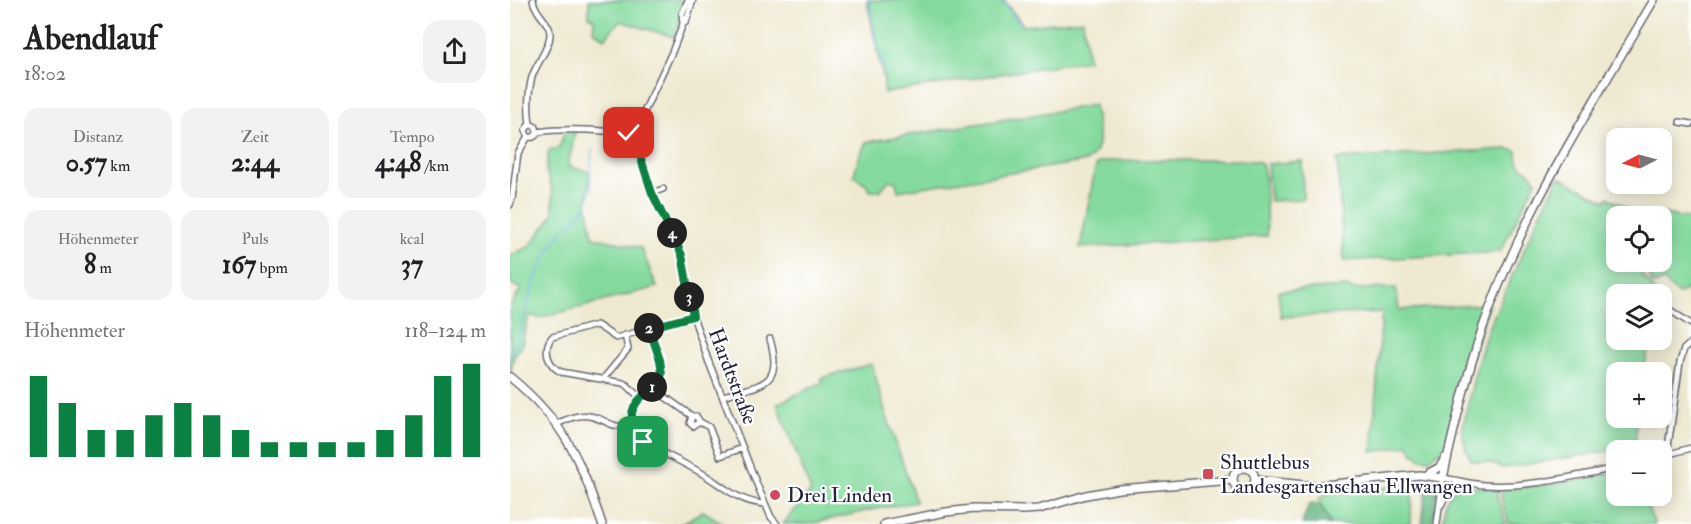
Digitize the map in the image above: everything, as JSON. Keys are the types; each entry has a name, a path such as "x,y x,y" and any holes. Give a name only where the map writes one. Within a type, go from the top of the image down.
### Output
{"main road":[{"path":"1255,480 1314,486 1425,475 1443,478 1465,386 1483,327 1519,238 1578,125 1654,0"},
{"path":"510,377 528,391 567,437 583,469 602,524"},
{"path":"1425,475 1440,467 1449,450"},
{"path":"1245,468 1253,472 1255,480 1251,487 1242,490 1233,480 1237,470 1245,468"},
{"path":"884,524 922,520 946,512 1039,508 1119,489 1233,480"}],"street":[{"path":"530,125 528,111 532,78 551,31 538,13 533,0"},
{"name":"Hardtstraße","path":"688,0 682,14 683,24 672,52 643,114 639,134 641,159 652,193 682,255 693,316 708,360 765,504 777,524"},
{"path":"683,24 686,22 693,0"},
{"path":"1680,122 1691,124"},
{"path":"530,125 534,126 537,132"},
{"path":"528,137 525,131 530,125"},
{"path":"537,132 576,130 639,134"},
{"path":"528,137 534,137 537,132"},
{"path":"510,205 518,153 528,137"},
{"path":"510,151 518,153"},
{"path":"652,193 663,189"},
{"path":"1672,311 1691,324"},
{"path":"640,398 627,385 561,372 556,369 546,352 550,339 597,325 616,338 693,316"},
{"path":"649,328 660,360 662,374 633,406 631,412 638,435 643,442 698,471 743,500 765,504"},
{"path":"603,379 628,349 625,334"},
{"path":"723,396 766,382 774,371 775,360 770,339"},
{"path":"1667,440 1680,362 1684,349 1691,343"},
{"path":"651,387 709,427 720,456 743,448"},
{"path":"557,424 574,417 589,416 618,427 634,426"},
{"path":"1672,453 1691,448"},
{"path":"1439,510 1449,489 1458,483 1514,485 1567,479 1606,470"},
{"path":"1437,524 1443,478 1470,483"}],"green space":[{"path":"589,0 687,0 674,37 620,21 605,38 593,31 594,19 589,16"},
{"path":"867,0 1003,0 1024,26 1083,20 1088,60 884,93 884,80"},
{"path":"1094,105 1098,143 1093,156 1087,161 898,191 896,182 889,180 880,191 870,191 868,186 854,175 866,142"},
{"path":"564,133 575,133 568,166 590,172 587,205 593,237 641,248 657,287 539,318 529,315 521,348 512,363 511,373 510,306 521,289 510,283 510,256 530,246 553,215 553,193 546,170 549,150 559,148"},
{"path":"1508,149 1517,151 1517,158 1521,166 1536,181 1500,252 1344,261 1337,159"},
{"path":"1236,160 1257,161 1262,164 1265,176 1267,236 1080,248 1097,165 1106,161"},
{"path":"1302,161 1303,199 1270,201 1267,164"},
{"path":"1559,177 1606,201 1608,197 1625,206 1606,206 1606,272 1641,272 1650,284 1606,284 1606,350 1648,350 1646,362 1606,362 1606,428 1636,428 1635,440 1606,440 1606,452 1503,468 1488,462 1472,461 1462,435 1475,373 1487,331"},
{"path":"1672,215 1691,219 1691,287 1679,294 1672,289 1672,284 1664,281 1653,284 1648,272 1672,272"},
{"path":"1349,287 1352,289 1396,288 1399,310 1489,304 1442,454 1439,451 1430,459 1421,459 1415,453 1413,454 1409,445 1372,452 1382,312 1281,317 1278,291"},
{"path":"872,364 885,411 916,502 809,524 783,524 811,491 777,404 823,382 821,378"},
{"path":"1606,474 1606,506 1647,506 1655,524 1509,524 1501,498 1502,490"},
{"path":"1412,484 1411,524 1331,524 1319,500 1325,494"},
{"path":"1464,486 1498,489 1497,497 1506,524 1442,524 1449,496"},
{"path":"1426,488 1437,490 1433,524 1422,524"},
{"path":"1309,504 1320,504 1330,524 1302,524"},
{"path":"703,511 724,524 681,524"}],"waterway":[{"path":"869,0 885,72"},
{"path":"1001,0 1021,24"},
{"path":"513,355 537,274 560,234 587,204 591,190 592,149"}],"place":[{"name":"Shuttlebus Landesgartenschau Ellwangen","path":"1208,474"},
{"name":"Drei Linden","path":"775,495"}],"route":[{"path":"629,133 639,134 644,171 652,193 679,245 693,316 649,328 660,360 662,374 633,406 631,412 634,426 643,442"}]}
